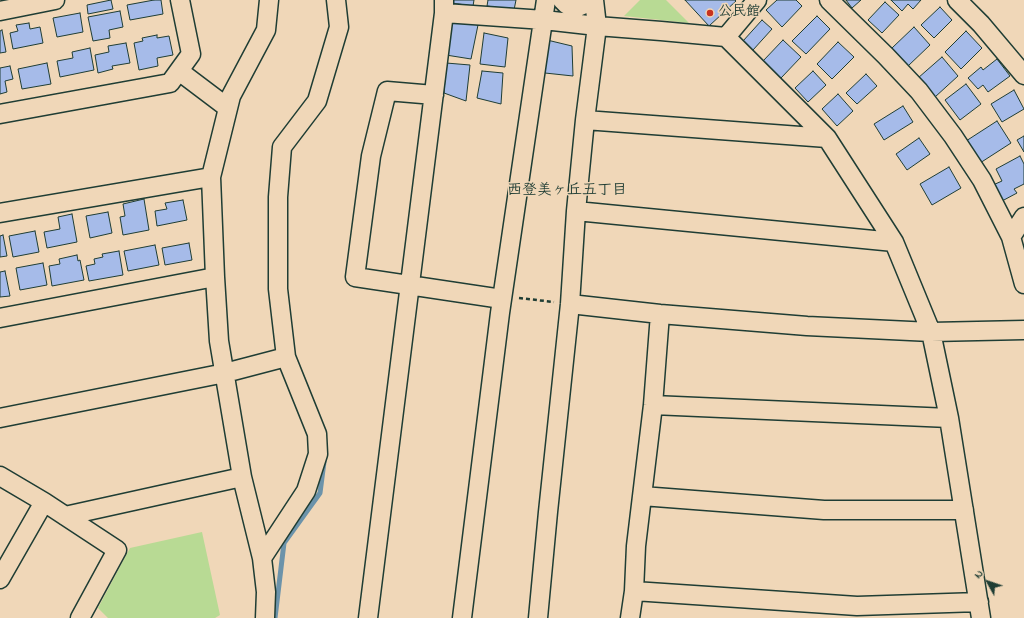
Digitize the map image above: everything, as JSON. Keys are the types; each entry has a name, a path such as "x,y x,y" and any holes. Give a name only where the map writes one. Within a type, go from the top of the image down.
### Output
{"street":[{"path":"0,11 55,0"},
{"path":"0,114 170,83 191,54 180,0"},
{"path":"265,618 266,592 262,558 242,477 220,341 215,277 211,177 231,96 266,30 269,0"},
{"path":"262,558 306,491 318,454 317,434 286,358 278,289 278,197 282,147 317,101 339,27 336,0"},
{"path":"462,618 502,299 546,0"},
{"path":"538,618 570,304 576,211 585,120 598,26 594,0 578,7 567,5 562,0"},
{"path":"829,0 910,81 953,136 982,180 1011,237 1024,284"},
{"path":"957,0 981,24 1024,75"},
{"path":"726,37 753,2"},
{"path":"368,618 444,6 598,26 661,30 726,37 827,138 894,242 931,332 949,418 980,610 857,606 634,591"},
{"path":"179,71 228,108"},
{"path":"434,95 387,91 371,156 355,277 502,299"},
{"path":"585,120 827,138"},
{"path":"0,213 211,177"},
{"path":"576,211 894,242"},
{"path":"1011,237 1024,217"},
{"path":"0,318 215,277"},
{"path":"570,304 660,314 807,326 931,332 1024,330"},
{"path":"630,618 634,591 636,546 653,405 660,314"},
{"path":"0,418 225,373 286,358"},
{"path":"653,405 949,418"},
{"path":"0,476 44,502 117,550 85,616"},
{"path":"65,516 242,477"},
{"path":"642,496 824,510 964,510"},
{"path":"0,579 44,502"}],"path":[{"path":"528,299 570,304"}],"green space":[{"path":"640,0 666,0 689,23 624,16"},
{"path":"202,532 220,615 215,618 108,618 98,608 130,548"}],"building":[{"path":"111,0 113,9 88,14 87,5"},
{"path":"161,0 163,14 130,20 127,5"},
{"path":"451,0 474,0 473,6 451,3"},
{"path":"488,0 516,0 514,10 487,6"},
{"name":"公民館","path":"685,0 735,0 736,1 709,26"},
{"path":"777,0 796,0 802,6 782,27 766,10"},
{"path":"846,0 861,0 852,8"},
{"path":"891,0 921,0 913,9 908,4 902,11"},
{"path":"885,2 899,15 882,33 868,20"},
{"path":"940,7 952,20 934,38 921,25"},
{"path":"120,11 123,27 109,30 110,38 93,41 88,17"},
{"path":"80,13 83,32 57,37 53,18"},
{"path":"817,16 830,29 806,54 792,41"},
{"path":"452,20 478,25 471,59 446,55"},
{"path":"762,20 772,29 753,50 743,41"},
{"path":"29,23 30,29 40,27 43,43 13,49 10,33 18,31 16,25"},
{"path":"914,27 930,45 908,66 892,48"},
{"path":"2,30 6,52 0,53 0,31"},
{"path":"966,31 982,48 961,69 945,52"},
{"path":"484,33 508,38 505,67 480,64"},
{"path":"157,35 157,38 169,36 173,55 157,58 158,66 139,70 134,43 143,41 142,38"},
{"path":"547,40 572,46 573,76 545,73"},
{"path":"783,40 801,57 781,78 763,61"},
{"path":"838,42 854,57 832,79 817,64"},
{"path":"126,43 130,63 112,66 113,69 98,73 95,55 109,52 108,46"},
{"path":"90,48 94,70 60,77 57,61 73,58 72,52"},
{"path":"942,57 958,76 935,97 918,78"},
{"path":"997,59 1010,76 988,92 983,85 978,89 968,78 981,67 983,70"},
{"path":"47,63 51,84 22,89 18,69"},
{"path":"446,63 470,65 466,101 444,93"},
{"path":"10,66 13,79 5,81 7,92 0,94 0,68"},
{"path":"482,71 503,73 501,104 477,98"},
{"path":"813,71 826,85 808,102 795,88"},
{"path":"866,74 877,86 857,104 846,93"},
{"path":"966,84 981,104 960,120 945,100"},
{"path":"1014,90 1024,109 1002,122 991,104"},
{"path":"838,94 853,111 837,126 822,109"},
{"path":"903,106 913,122 884,140 874,124"},
{"path":"997,121 1011,143 980,163 966,141"},
{"path":"1024,136 1024,152 1017,140"},
{"path":"919,138 930,154 907,170 896,154"},
{"path":"1020,156 1024,164 1024,184 1014,189 1017,193 1002,201 993,185 1002,181 996,169"},
{"path":"949,167 961,188 932,205 920,184"},
{"path":"144,199 149,230 123,235 120,217 125,216 123,204"},
{"path":"183,200 187,220 157,226 155,211 167,209 165,203"},
{"path":"108,212 112,233 90,238 86,216"},
{"path":"72,214 77,242 47,248 44,232 60,229 58,217"},
{"path":"35,231 39,252 13,257 9,236"},
{"path":"3,235 7,256 0,257 0,236"},
{"path":"189,243 192,260 165,265 162,248"},
{"path":"155,245 159,265 128,271 124,251"},
{"path":"119,251 123,275 89,281 86,266 95,264 94,259 103,257 102,254"},
{"path":"77,255 78,261 80,260 84,280 52,286 49,266 60,264 59,259"},
{"path":"43,263 47,285 20,290 16,268"},
{"path":"5,271 10,296 0,297 0,272"}],"waterway":[{"path":"275,618 284,543 320,493 324,462"}],"place":[{"name":"公民館","path":"710,13"}],"district":[{"name":"西登美ヶ丘五丁目","path":"567,192"}]}
